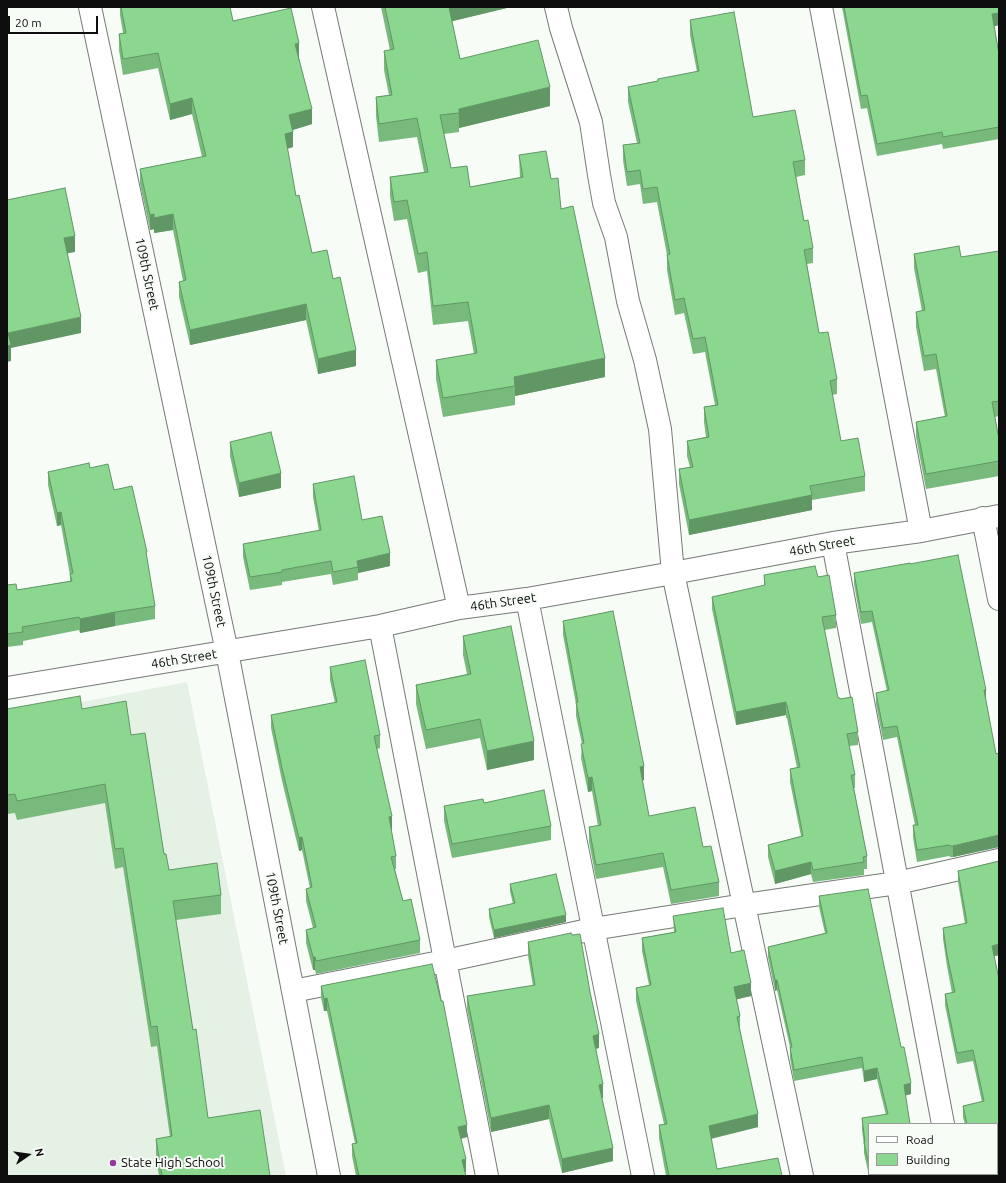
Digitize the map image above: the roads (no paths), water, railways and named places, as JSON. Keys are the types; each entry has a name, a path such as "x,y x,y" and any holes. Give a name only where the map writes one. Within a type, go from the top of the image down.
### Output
{"street":[{"name":"109th Street","path":"90,7 227,652 328,1176"},
{"path":"323,7 459,608"},
{"path":"556,7 561,28 591,122 604,203 616,237 628,301 645,360 660,429 673,573 802,1176"},
{"path":"821,7 921,531"},
{"name":"46th Street","path":"7,688 380,626 459,608 527,599 833,543 921,531 991,517"},
{"path":"991,517 999,599"},
{"path":"833,543 942,1123"},
{"path":"527,599 643,1176"},
{"path":"380,626 487,1176"},
{"path":"292,991 445,961 593,929 897,883 999,860"}],"place":[{"name":"State High School","path":"113,1163"}]}
